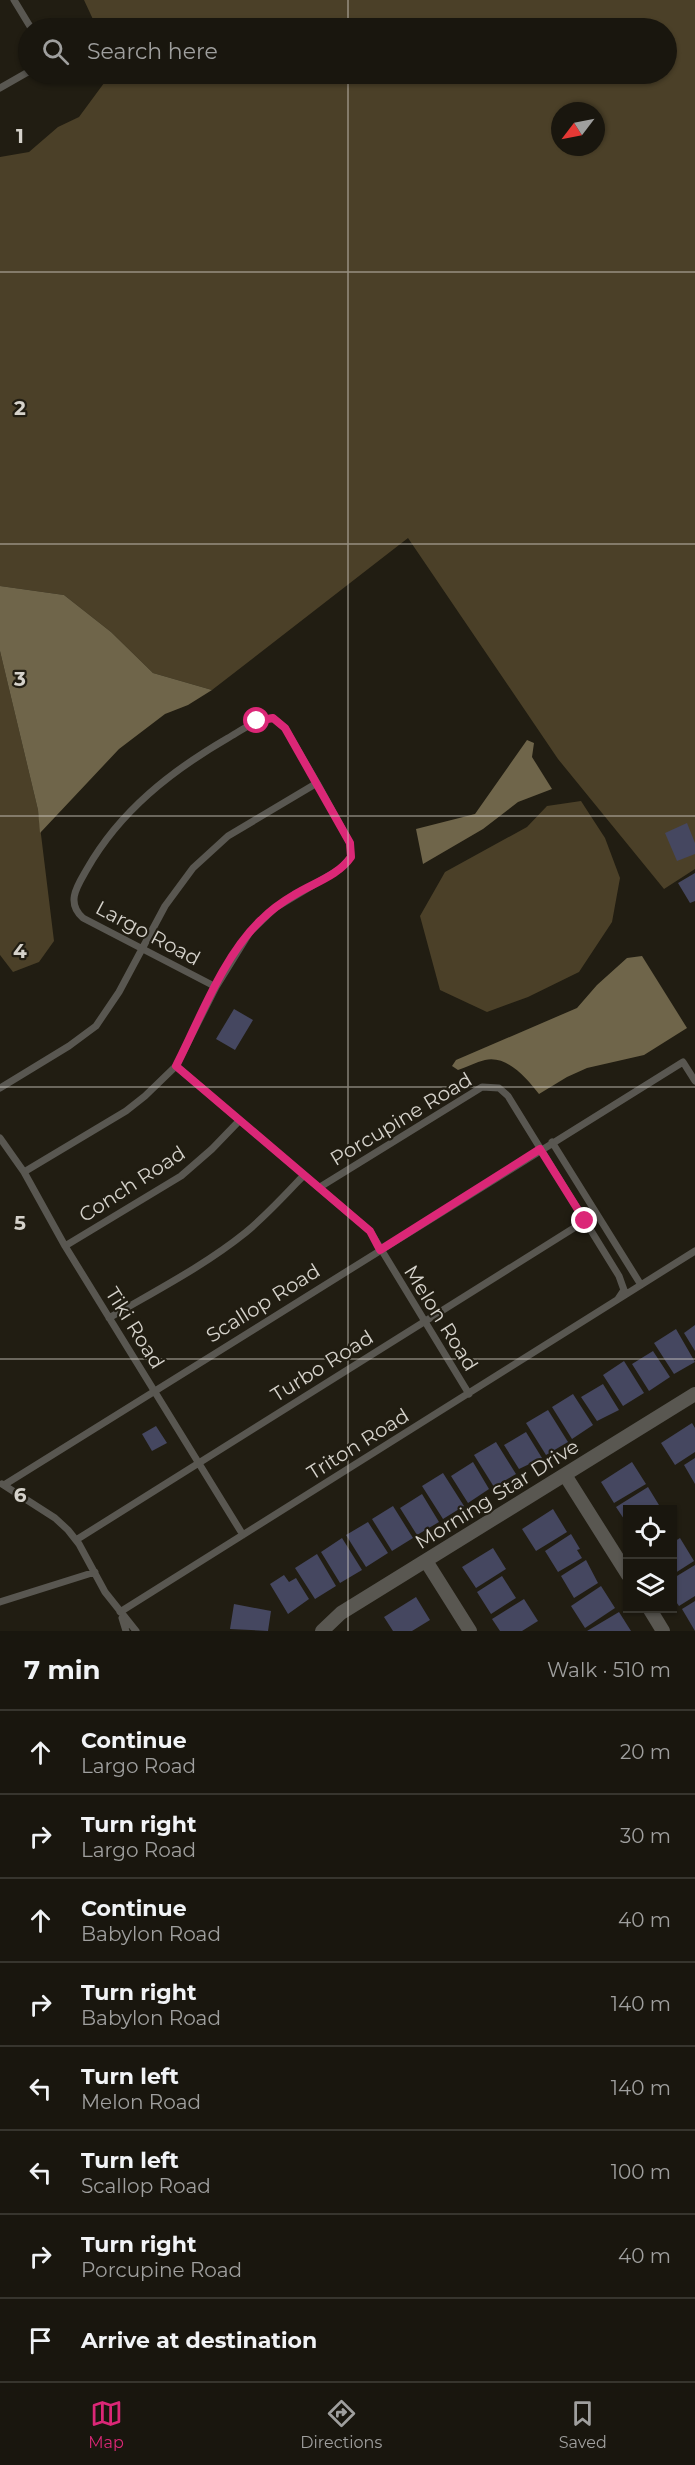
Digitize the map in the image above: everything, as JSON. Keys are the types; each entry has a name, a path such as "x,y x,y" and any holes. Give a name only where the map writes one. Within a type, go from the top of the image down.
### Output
{"street":[{"name":"Morning Star Drive","path":"322,1631 341,1613 695,1394"},
{"path":"565,1475 623,1569"},
{"path":"426,1561 470,1631"},
{"path":"652,1613 663,1631"}],"lane":[{"path":"14,0 25,18"},
{"path":"0,88 18,78"},
{"name":"Largo Road","path":"216,987 83,918 74,906 75,892 93,859 116,828 146,796 193,758 265,718 273,718 285,728 317,783"},
{"path":"0,1088 69,1046 96,1026 108,1009 165,906 200,860 228,836 317,783 350,843 351,857 340,869 294,895 262,920 238,947 176,1066 126,1111 24,1172"},
{"name":"Scallop Road","path":"2,1484 683,1062 695,1081"},
{"name":"Melon Road","path":"176,1066 370,1231 469,1394"},
{"name":"Porcupine Road","path":"320,1187 482,1087 499,1088 508,1096 623,1283 621,1296 614,1303"},
{"name":"Conch Road","path":"65,1246 181,1176 239,1121"},
{"name":"Tiki Road","path":"0,1138 24,1172 65,1246 243,1535"},
{"path":"552,1142 641,1286"},
{"path":"109,1318 214,1256 245,1233 304,1174"},
{"name":"Turbo Road","path":"76,1540 585,1221"},
{"name":"Triton Road","path":"120,1612 695,1251"},
{"path":"2,1484 55,1518 76,1540 120,1612 136,1631"},
{"path":"0,1602 94,1572"},
{"path":"120,1612 126,1631"}],"shaded area":[{"path":"84,0 695,0 695,869 664,889 558,759 408,538 212,690 153,673 111,632 64,595 0,586 0,157 29,152 58,127 79,117 103,84 677,84 677,18 92,18"},
{"path":"0,586 64,595 111,632 153,673 212,690 188,705 165,714 119,749 40,833 38,810 0,651"},
{"path":"0,651 38,810 54,941 39,962 13,972 0,955"},
{"path":"527,740 534,743 532,757 552,789 518,802 483,829 423,864 416,829 475,814"},
{"path":"581,801 605,838 620,878 612,922 579,972 528,997 487,1012 440,990 420,916 445,872 527,827 547,806"},
{"path":"642,956 687,1028 644,1055 587,1068 539,1094 516,1070 501,1061 485,1060 458,1070 452,1066 456,1060 577,1008 597,985 627,958"}],"building":[{"path":"687,823 695,843 695,854 677,861 665,833"},
{"path":"695,873 695,901 690,903 678,883"},
{"path":"234,1009 253,1020 235,1050 216,1039"},
{"path":"695,1325 695,1351 684,1333"},
{"path":"676,1329 695,1362 674,1374 654,1343"},
{"path":"653,1351 670,1377 649,1391 632,1364"},
{"path":"624,1361 644,1393 623,1406 603,1375"},
{"path":"603,1384 619,1410 597,1421 581,1397"},
{"path":"573,1394 593,1425 572,1439 552,1407"},
{"path":"548,1410 568,1442 546,1455 526,1423"},
{"path":"692,1423 695,1428 695,1452 675,1465 661,1443"},
{"path":"156,1426 167,1443 152,1451 142,1434"},
{"path":"526,1432 542,1458 519,1469 504,1445"},
{"path":"496,1442 516,1474 494,1487 474,1455"},
{"path":"695,1458 695,1484 684,1465"},
{"path":"473,1462 489,1489 468,1503 451,1476"},
{"path":"632,1462 646,1484 614,1503 601,1482"},
{"path":"443,1473 464,1506 443,1519 422,1486"},
{"path":"648,1487 659,1505 623,1505 623,1518 616,1507"},
{"path":"422,1494 439,1522 417,1535 400,1508"},
{"path":"393,1506 413,1538 392,1551 372,1519"},
{"path":"553,1509 567,1532 536,1551 522,1529"},
{"path":"368,1522 388,1553 366,1567 346,1535"},
{"path":"571,1534 580,1549 577,1550 582,1558 558,1572 545,1551"},
{"path":"342,1538 362,1570 340,1583 321,1552"},
{"path":"680,1538 694,1561 677,1572 677,1559 677,1540"},
{"path":"493,1548 506,1569 476,1588 462,1567"},
{"path":"317,1554 336,1586 315,1599 295,1568"},
{"path":"586,1560 598,1583 574,1598 561,1576"},
{"path":"695,1565 695,1596 679,1606 677,1603 677,1576"},
{"path":"284,1575 289,1582 296,1578 309,1599 288,1614 270,1584"},
{"path":"502,1576 516,1598 491,1614 477,1592"},
{"path":"601,1586 615,1608 585,1628 571,1606"},
{"path":"416,1597 430,1620 412,1631 393,1631 384,1617"},
{"path":"524,1599 538,1621 522,1631 500,1631 492,1619"},
{"path":"695,1601 695,1631 682,1609"},
{"path":"234,1604 271,1611 268,1631 230,1629"},
{"path":"619,1612 631,1631 587,1631"}],"route":[{"path":"257,721 273,718 285,728 350,843 351,857 340,869 275,908 250,932 238,947 176,1066 370,1231 380,1250 540,1149 585,1221"}]}
